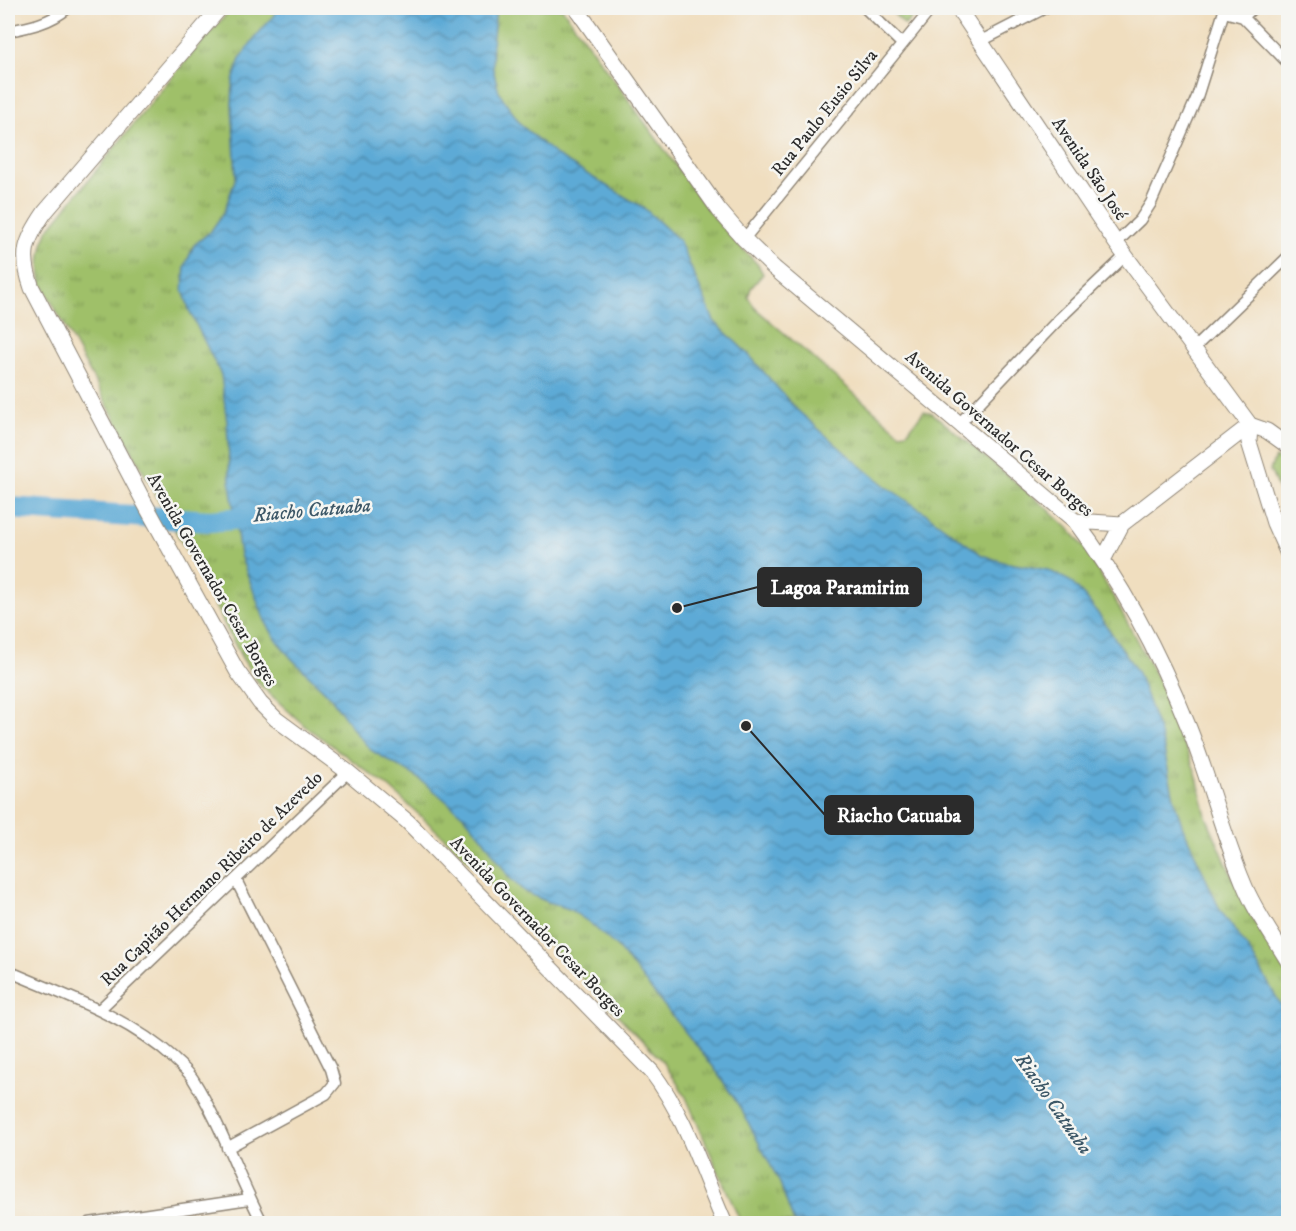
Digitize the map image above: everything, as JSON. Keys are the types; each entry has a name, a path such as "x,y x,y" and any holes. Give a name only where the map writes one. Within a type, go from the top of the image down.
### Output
{"street":[{"path":"8,31 35,26 68,8"},
{"name":"Avenida Governador Cesar Borges","path":"220,8 45,212 33,230 26,248 24,258 26,272 41,307 139,492 250,691 276,719 348,772 408,822 651,1072 665,1090 681,1119 725,1224"},
{"name":"Avenida Governador Cesar Borges","path":"576,8 713,202 744,239 774,268 1075,521 1103,560 1142,627 1188,726 1243,884 1288,961"},
{"path":"865,8 902,43"},
{"name":"Rua Paulo Eusio Silva","path":"744,239 932,8"},
{"name":"Avenida São José","path":"958,8 1120,250 1250,425"},
{"path":"981,41 1045,8"},
{"path":"1243,17 1253,8"},
{"path":"959,424 1060,318 1120,250 1151,203 1197,96 1225,10 1243,17 1288,63"},
{"path":"1194,348 1288,257"},
{"path":"1250,425 1267,431 1288,446"},
{"path":"1250,425 1249,442 1274,523 1288,554"},
{"path":"1103,560 1122,524 1250,425"},
{"path":"1274,523 1288,513"},
{"path":"1075,521 1122,524"},
{"name":"Rua Capitão Hermano Ribeiro de Azevedo","path":"99,1010 348,772"},
{"path":"227,1148 326,1094 334,1083 331,1070 236,880"},
{"path":"8,971 99,1010 139,1032 186,1070 212,1115 249,1199 263,1224"},
{"path":"89,1223 146,1220 249,1199"}],"green space":[{"path":"232,8 562,8 708,210 758,265 763,274 751,288 748,297 755,308 900,433 907,432 924,411 932,413 1048,509 1071,531 1086,550 1158,680 1196,773 1206,816 1227,865 1247,909 1288,975 1288,1223 741,1223 685,1095 664,1063 460,852 390,788 305,726 260,685 242,658 42,284 40,270 47,231 171,78"},
{"path":"888,8 920,8 905,25"},
{"path":"1275,458 1288,463 1288,500 1284,502 1270,470"}],"water":[{"path":"280,8 496,8 492,46 493,69 499,92 521,125 557,156 644,208 679,240 714,321 749,355 795,408 884,485 982,555 1003,562 1048,570 1070,581 1086,598 1138,673 1162,740 1182,825 1220,910 1249,950 1288,1017 1288,1223 794,1223 780,1183 741,1109 715,1069 618,948 590,923 569,909 525,892 509,877 466,818 412,774 372,751 329,695 277,641 265,621 240,555 230,483 227,422 221,375 190,312 183,290 185,266 194,245 211,231 224,212 236,177 232,105 233,81 240,59"}],"waterway":[{"name":"Riacho Catuaba","path":"8,508 210,521 266,516"}],"place":[{"name":"Lagoa Paramirim","path":"677,608"},
{"name":"Riacho Catuaba","path":"746,726"}]}
